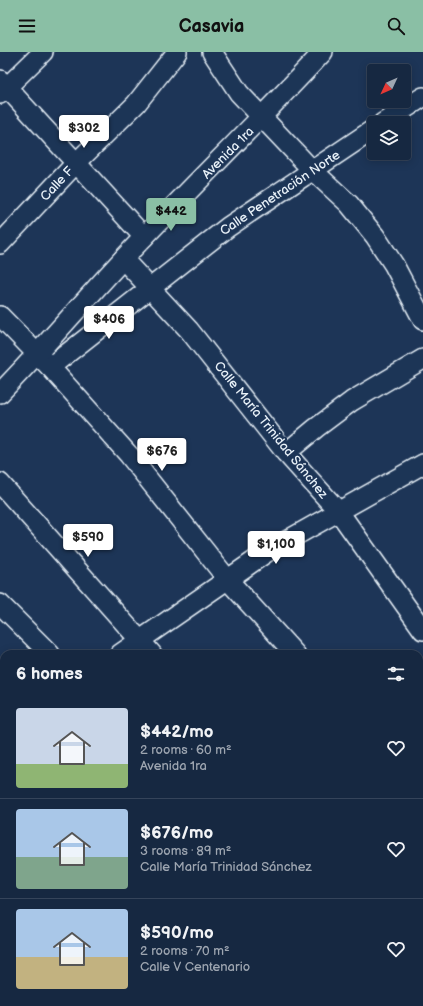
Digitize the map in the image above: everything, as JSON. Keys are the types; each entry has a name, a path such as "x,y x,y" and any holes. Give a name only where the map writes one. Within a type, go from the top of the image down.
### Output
{"street":[{"path":"42,52 2,87 76,163 144,237"},
{"name":"Calle F","path":"0,244 76,163 136,104 178,52"},
{"path":"212,52 239,93 312,170 349,204 375,236 394,265 423,320"},
{"name":"Avenida 1ra","path":"0,392 44,361 123,259 263,117 323,52"},
{"path":"394,116 423,97"},
{"name":"Calle Penetración Norte","path":"44,361 149,288 228,227 367,134"},
{"name":"Calle María Trinidad Sánchez","path":"123,259 189,330 286,453 339,512 423,630"},
{"path":"0,316 44,361 129,455 228,580 292,650"},
{"path":"286,453 316,428 352,402 423,359"},
{"path":"125,650 270,550 423,464"},
{"path":"0,483 149,650"},
{"path":"0,604 46,650"}]}
